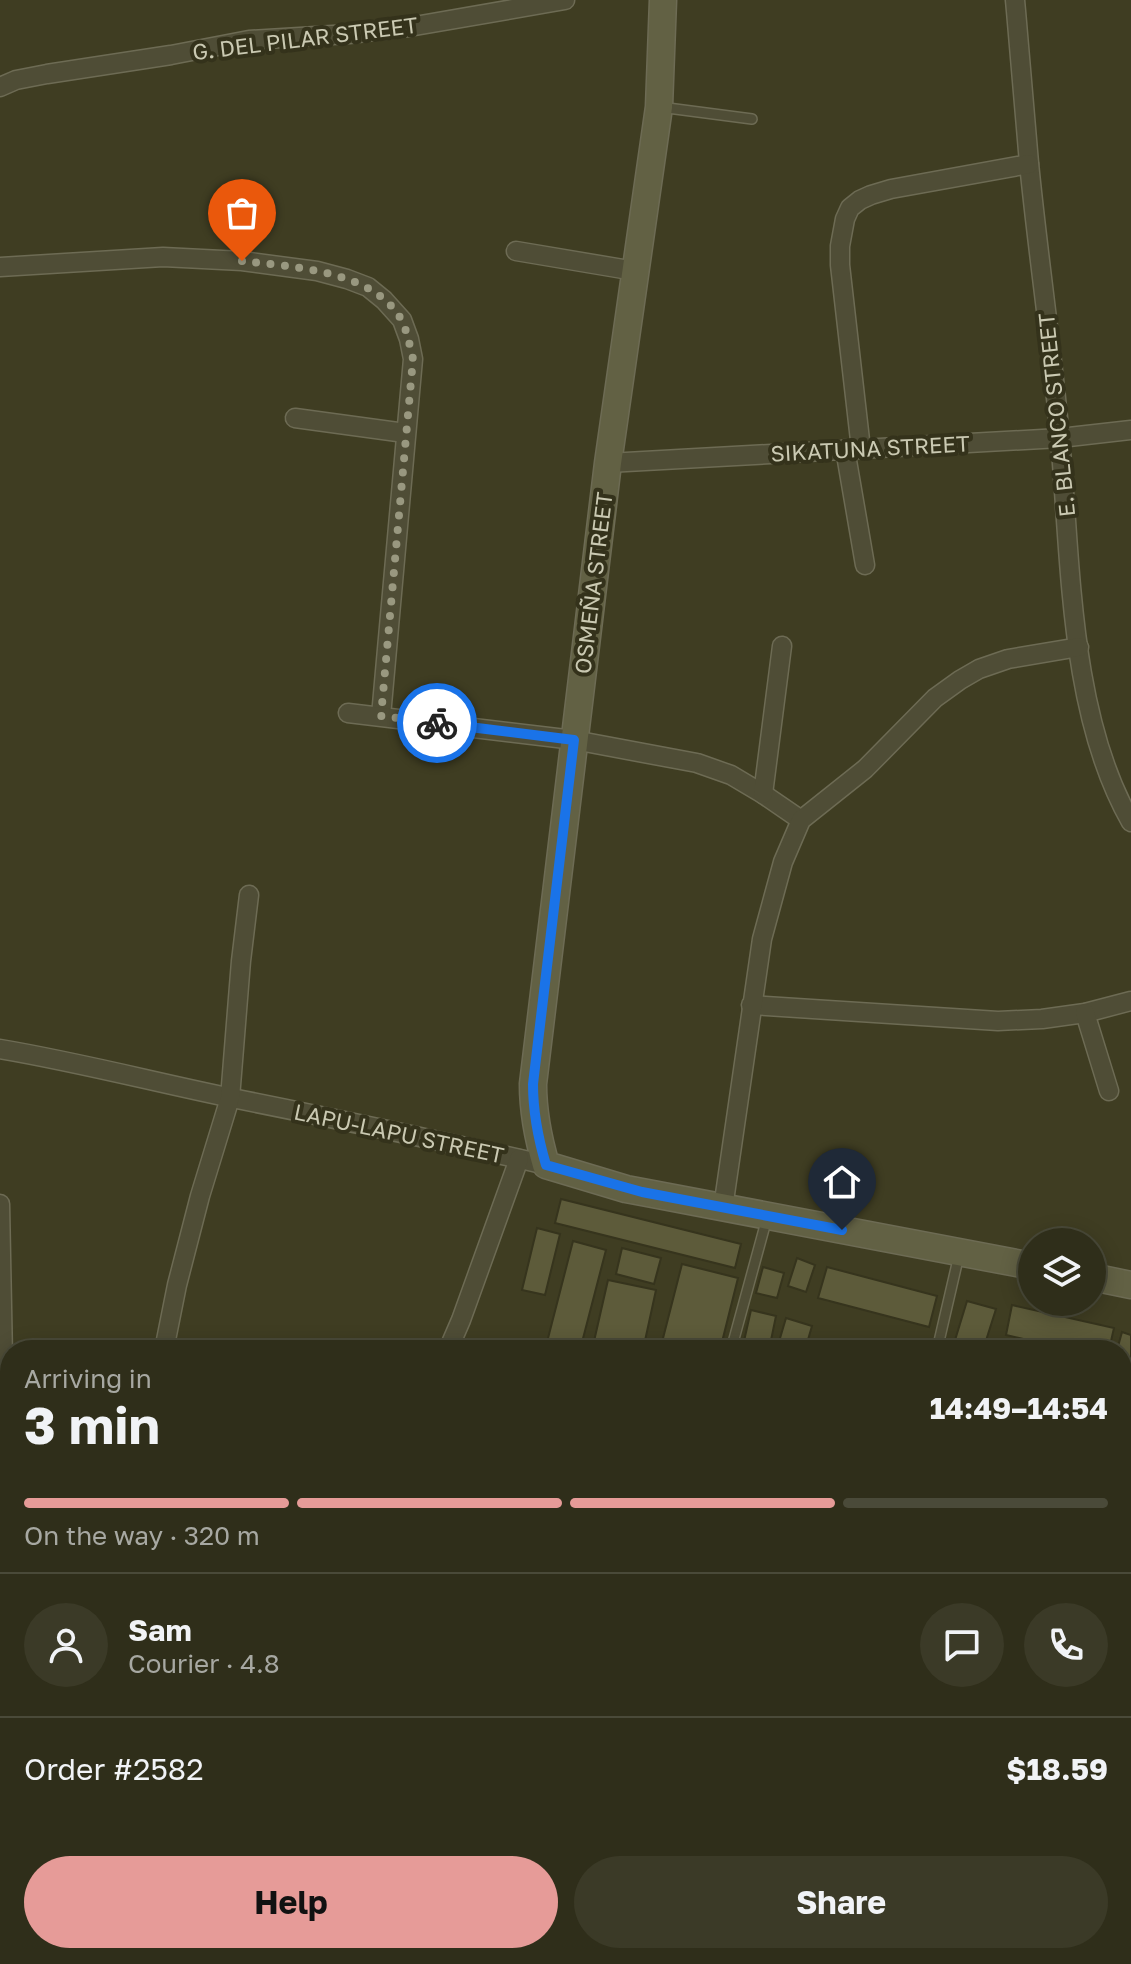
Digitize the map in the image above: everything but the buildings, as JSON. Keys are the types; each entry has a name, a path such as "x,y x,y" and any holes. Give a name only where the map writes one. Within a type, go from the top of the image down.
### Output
{"street":[{"name":"G. DEL PILAR STREET","path":"0,87 16,80 47,74 249,40 409,27 565,0"},
{"name":"OSMEÑA STREET","path":"546,1165 536,1125 533,1084 608,463 659,107 663,0"},
{"name":"E. BLANCO STREET","path":"1015,0 1079,647 1090,713 1101,754 1119,801 1131,822"},
{"path":"865,565 840,265 845,219 850,208 860,200 891,189 1029,164"},
{"path":"516,251 635,271"},
{"path":"0,267 163,257 242,261 317,271 368,287 402,320 413,359 381,716"},
{"path":"295,418 405,433"},
{"name":"SIKATUNA STREET","path":"608,463 1060,438 1131,430"},
{"path":"763,794 782,646"},
{"path":"723,1208 762,939 783,862 801,820 865,769 935,698 960,680 979,669 1008,659 1079,647"},
{"path":"348,713 574,740 697,763 731,775 801,820"},
{"path":"166,1340 200,1196 230,1098 249,895"},
{"path":"751,1005 998,1021 1085,1013 1131,1001"},
{"path":"1085,1013 1109,1091"},
{"name":"LAPU-LAPU STREET","path":"0,1049 397,1131 546,1165 626,1189 1018,1263"},
{"path":"452,1340 519,1159"},
{"path":"0,1204 2,1340"},
{"path":"1106,1280 1131,1285"}],"lane":[{"path":"659,107 752,119"},
{"path":"734,1340 768,1216"},
{"path":"939,1340 960,1251"}],"way so far":[{"path":"242,261 317,271 347,279 368,287 402,320 413,359 381,716 437,723"}],"route":[{"path":"437,723 574,740 533,1084 536,1125 546,1165 626,1189 842,1230"}]}
